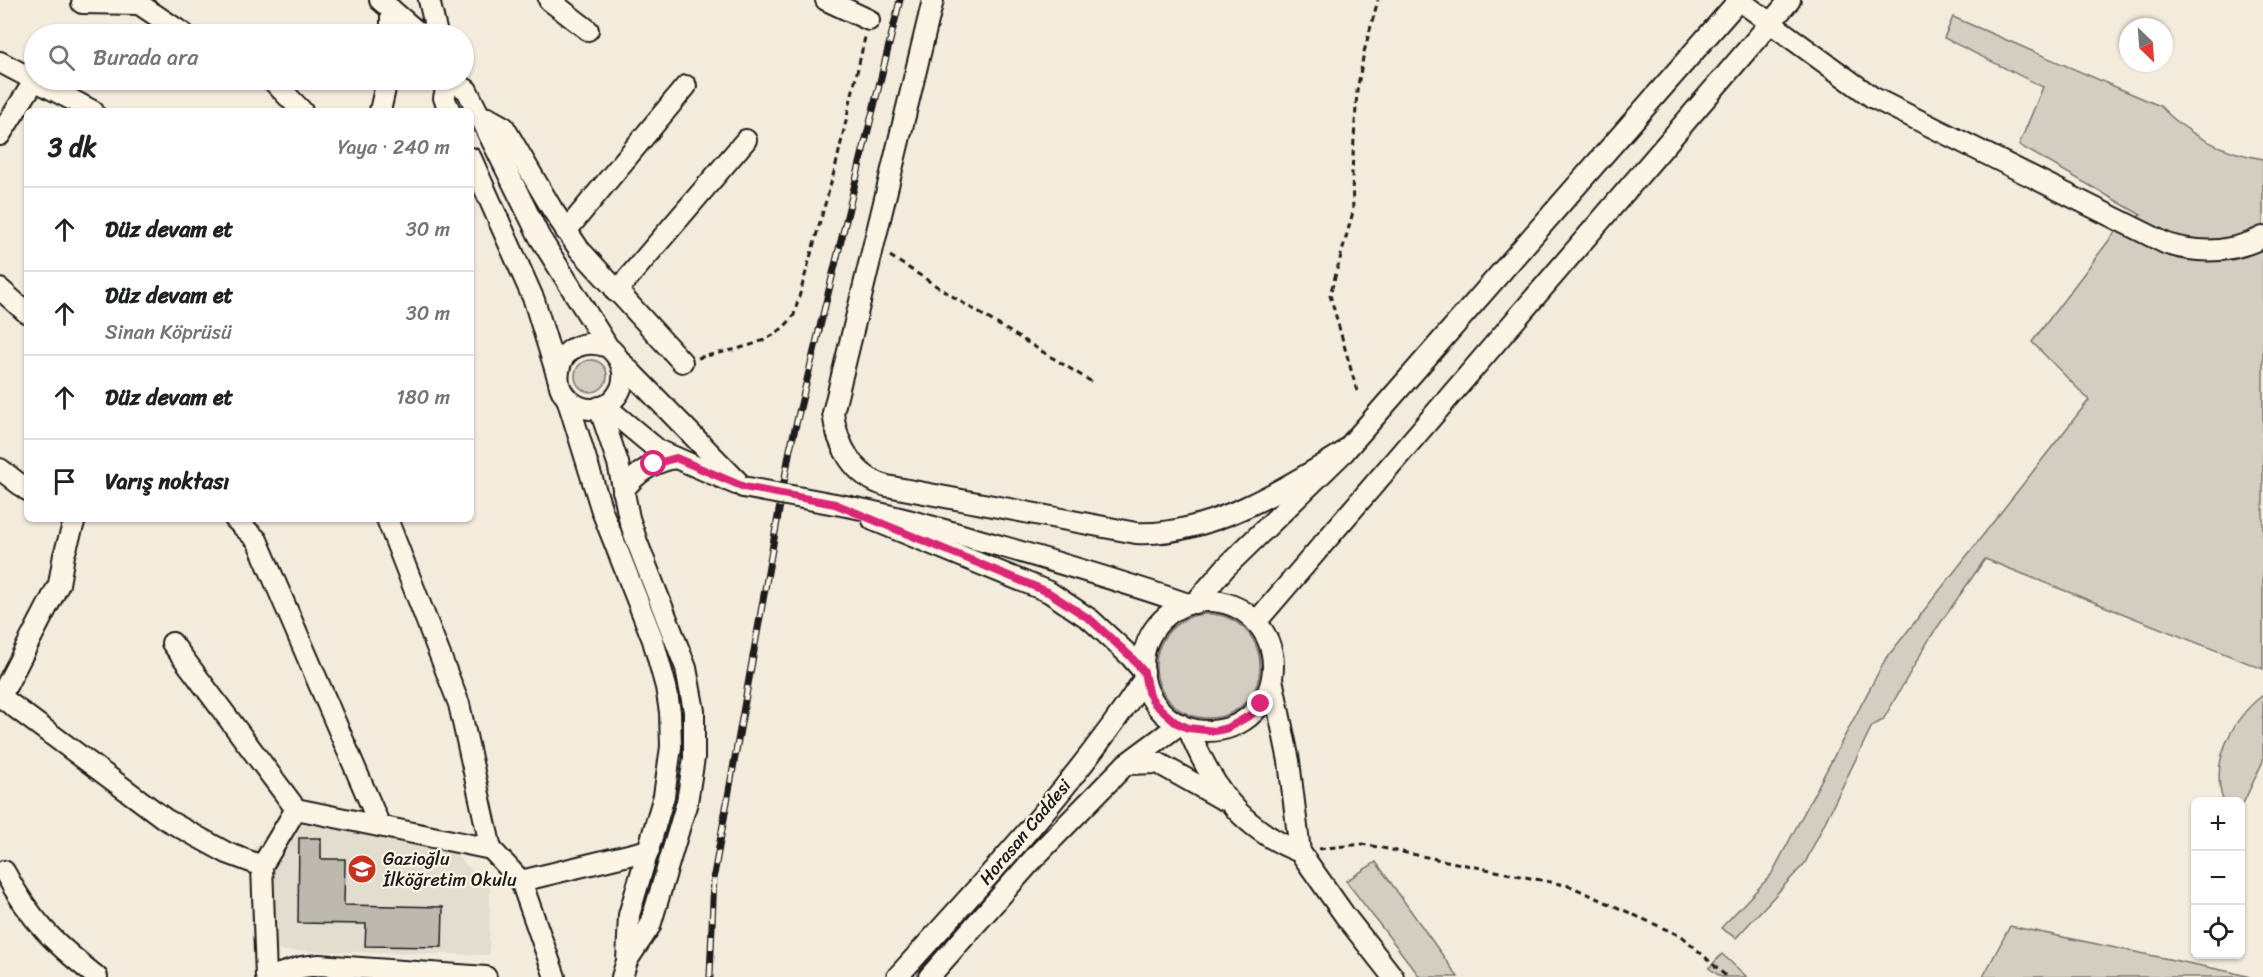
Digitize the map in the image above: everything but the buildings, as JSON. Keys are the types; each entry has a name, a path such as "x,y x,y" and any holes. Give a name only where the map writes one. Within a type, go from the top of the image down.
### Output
{"street":[{"path":"429,0 435,24"},
{"path":"549,0 588,30"},
{"path":"826,0 869,20"},
{"path":"933,0 833,413 837,435 847,455 862,473 878,483 1136,533 1158,534 1202,523 1261,500 1300,480 1344,452"},
{"path":"1192,603 1344,452 1739,0 1872,97 2167,244 2199,251 2216,251 2249,244 2263,237"},
{"path":"1256,622 1790,0"},
{"path":"82,3 140,2 170,24"},
{"path":"386,5 389,24"},
{"path":"386,5 408,24"},
{"path":"0,62 24,75"},
{"path":"566,231 686,86"},
{"path":"0,135 28,90"},
{"path":"53,90 87,108"},
{"path":"282,90 299,108"},
{"path":"381,108 385,90"},
{"path":"447,90 444,98 449,108"},
{"path":"467,90 538,236 608,347 744,487"},
{"path":"480,117 488,118 504,127 566,231 616,292 682,362"},
{"path":"616,292 746,140"},
{"path":"474,165 534,300 602,511 653,640 668,699 671,729 664,796 629,915 624,969"},
{"path":"0,289 24,310"},
{"path":"558,379 559,369 569,351 588,343 608,347"},
{"path":"567,398 584,408 602,407 614,400 624,382 621,362"},
{"path":"602,407 658,450 744,487 899,517 1192,603"},
{"path":"602,407 639,550 686,668 694,711 695,734 692,780 681,824 650,926 624,969"},
{"path":"623,490 644,469 676,458"},
{"path":"0,469 24,488"},
{"path":"835,504 1048,592 1091,620 1130,656 1144,676 1155,704 1164,714 1184,726 1215,731 1240,722 1261,704 1272,680"},
{"path":"70,522 59,584 6,669 0,698 165,819 227,853 262,866"},
{"path":"238,522 257,540 380,826"},
{"path":"388,522 459,704 491,849 521,881 555,977"},
{"path":"1144,676 1144,652 1155,628 1176,610 1192,603 1215,601 1241,610 1256,622 1268,639 1272,652 1272,680 1288,761 1300,852 1346,917 1393,977"},
{"path":"172,643 296,809 491,849"},
{"name":"Horasan Caddesi","path":"897,977 1016,845 1116,722 1144,676"},
{"path":"1184,726 1206,769 1229,802 1254,827 1300,852"},
{"name":"Horasan Caddesi","path":"929,977 1035,857 1126,764 1184,726"},
{"path":"1126,764 1158,763 1229,802"},
{"path":"296,809 262,866 268,977 302,967 319,965 486,977"},
{"path":"521,881 649,850"},
{"path":"4,871 42,929 97,977"}],"path":[{"path":"1357,391 1330,295 1353,212 1353,152 1358,91 1364,52 1378,0"},
{"path":"682,362 768,339 783,329 794,315 836,165 869,20"},
{"path":"873,245 1092,382"},
{"path":"1300,852 1362,844 1570,886 1683,936 1727,977"}],"shaded area":[{"path":"1953,17 2160,106 2183,126 2220,147 2263,159 2263,669 1985,559 1930,638 1883,720 1872,726 1805,863 1736,938 1721,928 1771,875 1885,660 2089,400 2032,342 2119,227 2141,215 2019,145 2043,87 1944,38"},
{"path":"591,360 602,365 607,376 602,387 591,392 580,387 575,376 580,365"},
{"path":"1208,614 1228,618 1245,629 1256,646 1260,666 1256,686 1245,703 1228,714 1208,718 1188,714 1171,703 1160,686 1156,666 1160,646 1171,629 1188,618"},
{"path":"2263,695 2263,761 2245,799 2245,797 2222,797 2219,771 2226,742 2233,728"},
{"name":"Gazioğlu İlköğretim Okulu","path":"281,819 451,850 490,888 489,955 251,950 254,848"},
{"path":"1376,862 1458,977 1420,977 1346,881"},
{"path":"2010,926 2231,972 2250,977 1983,977"},
{"path":"1722,954 1747,977 1721,977 1709,968"}],"railway":[{"path":"710,977 714,875 790,449 900,0"}],"place":[{"name":"Gazioğlu İlköğretim Okulu","path":"362,869"}],"route":[{"path":"654,464 676,458 744,487 835,504 1048,592 1091,620 1130,656 1144,672 1148,692 1155,704 1164,714 1188,728 1215,731 1228,728 1252,714 1261,704"}]}
